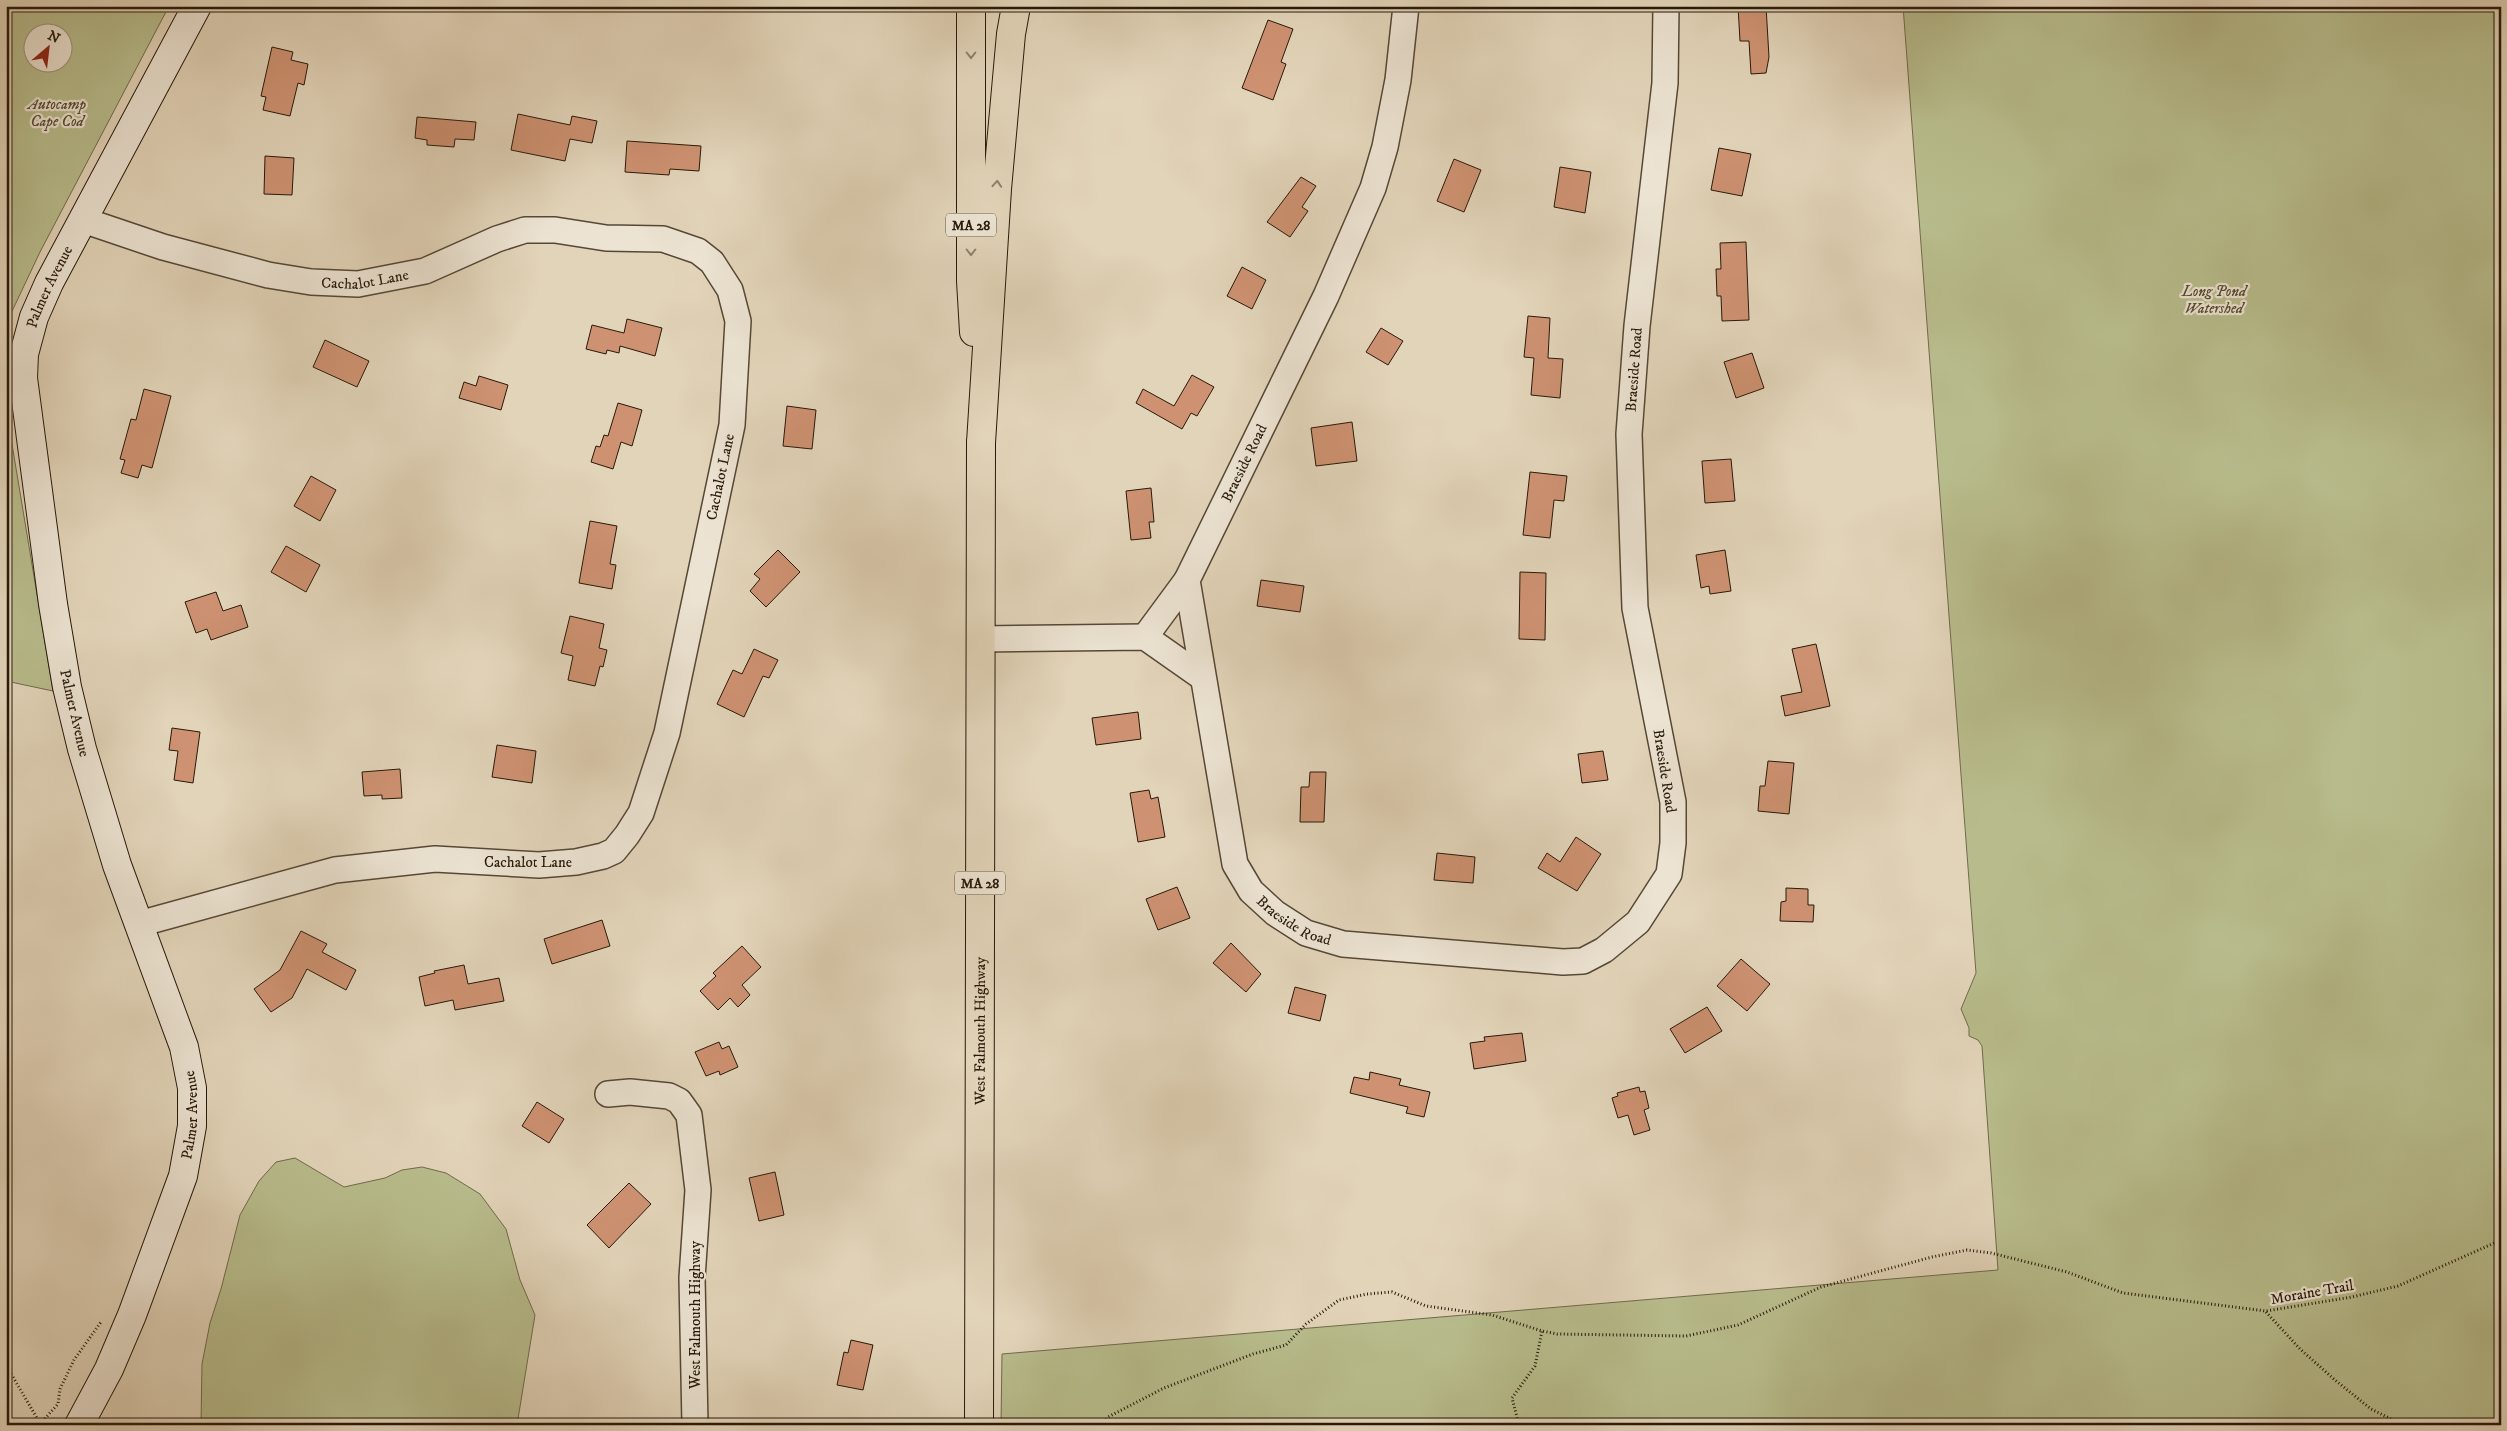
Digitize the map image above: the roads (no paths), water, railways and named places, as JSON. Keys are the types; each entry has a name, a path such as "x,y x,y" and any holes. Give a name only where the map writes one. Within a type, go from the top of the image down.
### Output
{"highway":[{"name":"MA 28","path":"971,6 971,280 981,443 981,639"},
{"name":"MA 28","path":"981,443 998,179 1011,34 1016,6"},
{"name":"West Falmouth Highway","path":"979,1425 981,639"}],"main road":[{"name":"Palmer Avenue","path":"84,1417 109,1369 147,1277 183,1176 192,1126 192,1088 184,1047 118,865 82,749 67,687 52,596 23,378 24,354 34,317 48,283 197,6"}],"street":[{"name":"Braeside Road","path":"1145,637 1187,580 1326,296 1373,188 1385,147 1398,80 1406,6"},
{"name":"Braeside Road","path":"1187,580 1235,864 1251,891 1275,913 1306,933 1343,944 1563,962 1583,961 1620,938 1638,922 1669,874 1674,843 1672,802 1635,608 1629,434 1637,326 1665,83 1666,6"},
{"name":"Cachalot Lane","path":"83,220 163,247 268,275 311,282 358,284 425,272 497,238 525,230 555,230 606,238 664,239 698,251 712,262 730,290 738,321 732,425 668,733 640,813 627,835 614,850 603,856 576,862 539,865 435,859 335,870 139,924"},
{"path":"981,639 1145,637 1202,677"},
{"name":"West Falmouth Highway","path":"608,1094 630,1092 670,1096 679,1100 689,1115 698,1190 692,1278 695,1425"}],"park label":[{"name":"Autocamp Cape Cod","path":"57,112"},
{"name":"Long Pond Watershed","path":"2214,300"}]}
